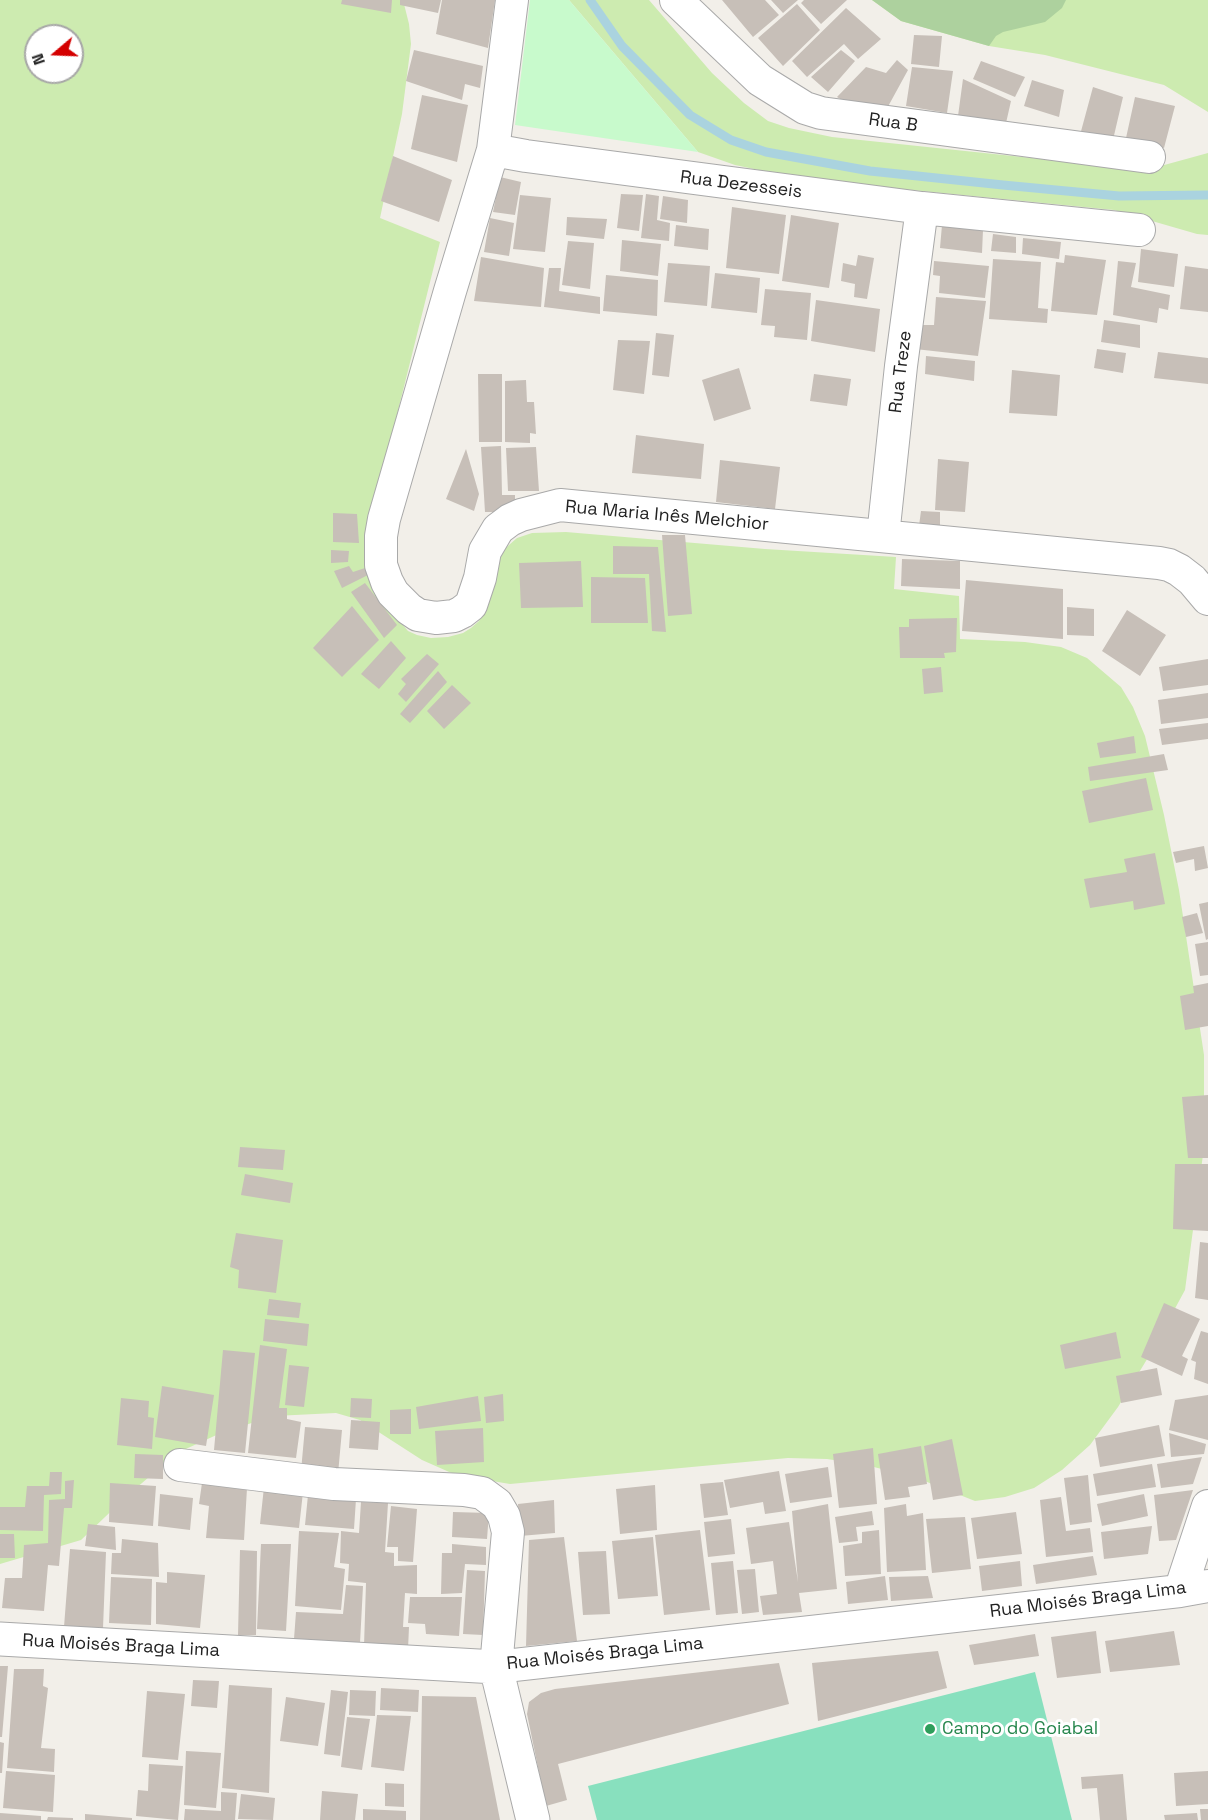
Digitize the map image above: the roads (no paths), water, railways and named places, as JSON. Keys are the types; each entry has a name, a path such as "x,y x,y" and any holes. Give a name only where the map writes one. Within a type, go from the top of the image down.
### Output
{"street":[{"path":"494,150 513,0"},
{"name":"Rua B","path":"676,0 760,80 805,108 821,113 1149,157"},
{"name":"Rua Dezesseis","path":"494,150 922,208 1139,230"},
{"name":"Rua Maria Inês Melchior","path":"494,150 450,291 381,536 381,565 393,593 400,602 418,615 427,618 445,618 462,612 471,605 480,578 485,551 498,529 521,515 560,505 1160,563 1179,570 1192,580 1208,599"},
{"name":"Rua Treze","path":"883,536 901,366 922,208"},
{"path":"180,1465 334,1484 464,1490 482,1493 497,1504 504,1516 508,1532 496,1667 533,1820"},
{"path":"1194,1588 1208,1506"},
{"name":"Rua Moisés Braga Lima","path":"0,1639 496,1667 1194,1588"}],"waterway":[{"path":"590,0 622,46 690,115 731,140 766,152 870,171 1003,185 1119,196 1208,195"}],"place":[{"name":"Campo do Goiabal","path":"930,1729"}]}
